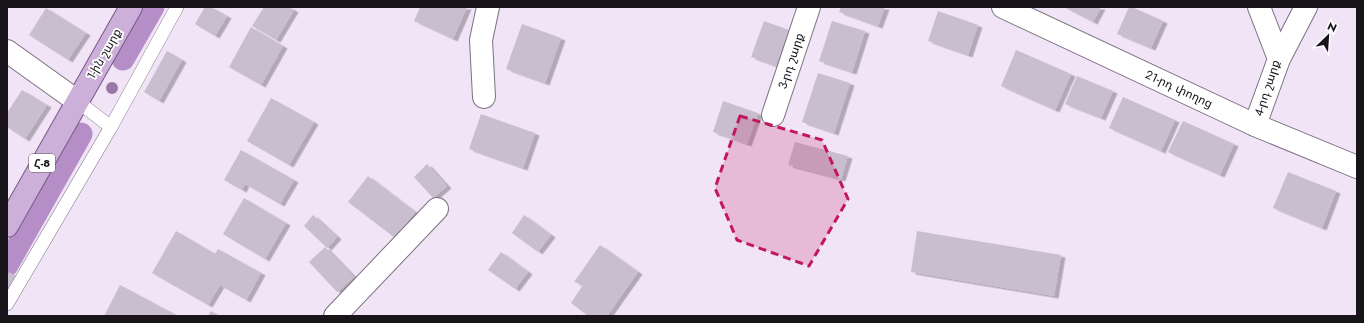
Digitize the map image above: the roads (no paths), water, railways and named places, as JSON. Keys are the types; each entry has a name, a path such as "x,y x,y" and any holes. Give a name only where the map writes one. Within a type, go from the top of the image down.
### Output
{"main road":[{"name":"1-ին շարք","path":"77,101 131,7"},
{"name":"Հ-8","path":"7,226 77,101"}],"street":[{"path":"484,97 481,40 488,7"},
{"name":"3-րդ շարք","path":"773,115 809,7"},
{"name":"21-րդ փողոց","path":"1003,7 1255,125 1357,167"},
{"name":"4-րդ շարք","path":"1255,125 1279,59 1259,7"},
{"path":"1279,59 1306,7"},
{"path":"7,51 77,101"},
{"path":"335,316 437,209"}],"lane":[{"path":"7,304 111,127 177,7"},
{"path":"77,101 111,127"}],"waterway":[{"path":"123,59 153,7"},
{"path":"7,265 81,134"}]}
